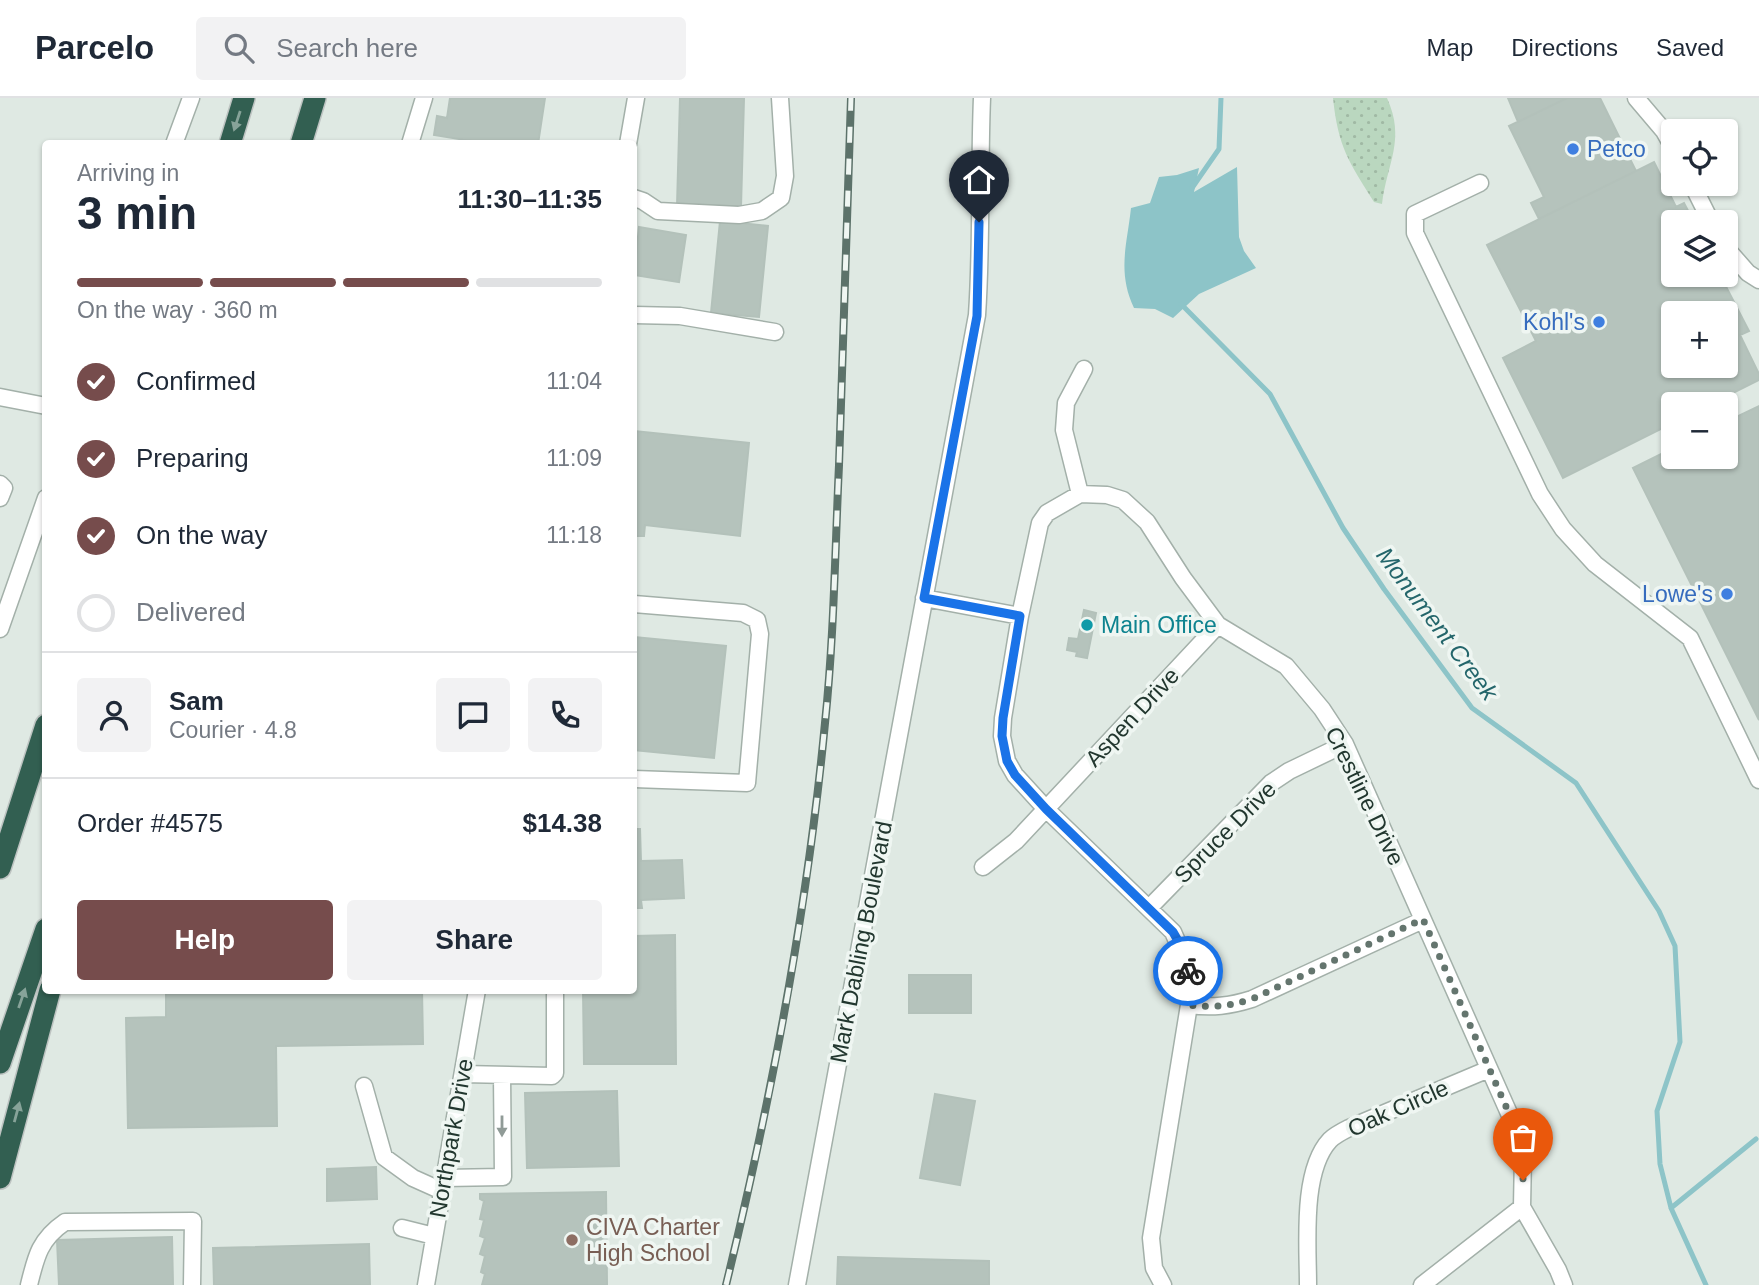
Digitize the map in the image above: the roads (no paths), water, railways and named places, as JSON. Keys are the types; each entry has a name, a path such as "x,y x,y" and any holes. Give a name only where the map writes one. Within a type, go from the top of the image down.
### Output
{"highway":[{"path":"231,140 244,98"},
{"path":"302,140 315,98"},
{"path":"0,868 42,737"},
{"path":"0,847 27,784"},
{"path":"0,1063 42,941"},
{"path":"0,1178 49,994"}],"street":[{"path":"175,140 191,98"},
{"path":"411,140 424,98"},
{"path":"629,140 636,98"},
{"path":"637,199 658,211 739,215 762,211 781,198 785,176 780,98"},
{"name":"Mark Dabling Boulevard","path":"797,1285 977,316 982,98"},
{"path":"1636,98 1661,127"},
{"path":"1480,183 1415,214 1415,233 1541,494 1563,529 1595,564 1690,638 1759,780"},
{"path":"1738,262 1759,280"},
{"path":"637,315 680,316 775,332"},
{"path":"1084,369 1066,403 1064,430 1080,494 1046,513 1040,523 1020,616 1002,736 1007,761 1015,775 1046,809 1173,932 1181,946 1189,977 1189,1005 1151,1238 1154,1268 1163,1285"},
{"path":"0,397 42,405"},
{"path":"0,484 4,488 0,498"},
{"name":"Crestline Drive","path":"1080,494 1107,495 1123,500 1135,510 1147,522 1183,578 1218,625 1286,666 1322,709 1345,744 1516,1129 1523,1155 1522,1208"},
{"path":"0,627 42,509"},
{"path":"924,598 1020,616"},
{"path":"637,604 743,613 757,620 760,634 747,783 637,779"},
{"name":"Aspen Drive","path":"984,867 1016,841 1218,625"},
{"name":"Spruce Drive","path":"1149,908 1271,783 1289,771 1345,744"},
{"path":"1189,1005 1230,1006 1252,999 1423,919"},
{"name":"Northpark Drive","path":"426,1285 477,994"},
{"path":"463,1074 552,1076 555,1073 555,994"},
{"name":"Oak Circle","path":"1308,1285 1307,1199 1320,1159 1324,1136 1489,1069"},
{"path":"364,1086 384,1157 413,1178 443,1185 503,1177 502,1075"},
{"path":"1422,1285 1522,1208 1559,1270 1564,1285"},
{"path":"29,1285 35,1258 48,1233 65,1222 193,1221 192,1285"},
{"path":"402,1228 434,1236"}],"water":[{"path":"1237,167 1239,237 1244,251 1256,268 1199,294 1173,318 1155,309 1134,308 1125,270 1131,208 1150,203 1159,177 1199,168 1194,192"}],"waterway":[{"name":"Monument Creek","path":"1192,188 1219,149 1221,98"},
{"name":"Monument Creek","path":"1181,304 1270,394 1343,528 1384,589 1472,708 1576,783 1659,911 1675,946 1680,1042 1657,1111 1660,1164 1671,1208 1706,1285"},
{"path":"1671,1208 1756,1139"}],"railway":[{"path":"726,1285 786,1006 808,865 825,723 834,594 851,98"}],"place":[{"name":"Petco","path":"1573,149"},
{"name":"Kohl's","path":"1599,322"},
{"name":"Lowe's","path":"1727,594"},
{"name":"Main Office","path":"1087,625"},
{"name":"CIVA Charter High School","path":"572,1240"}]}
